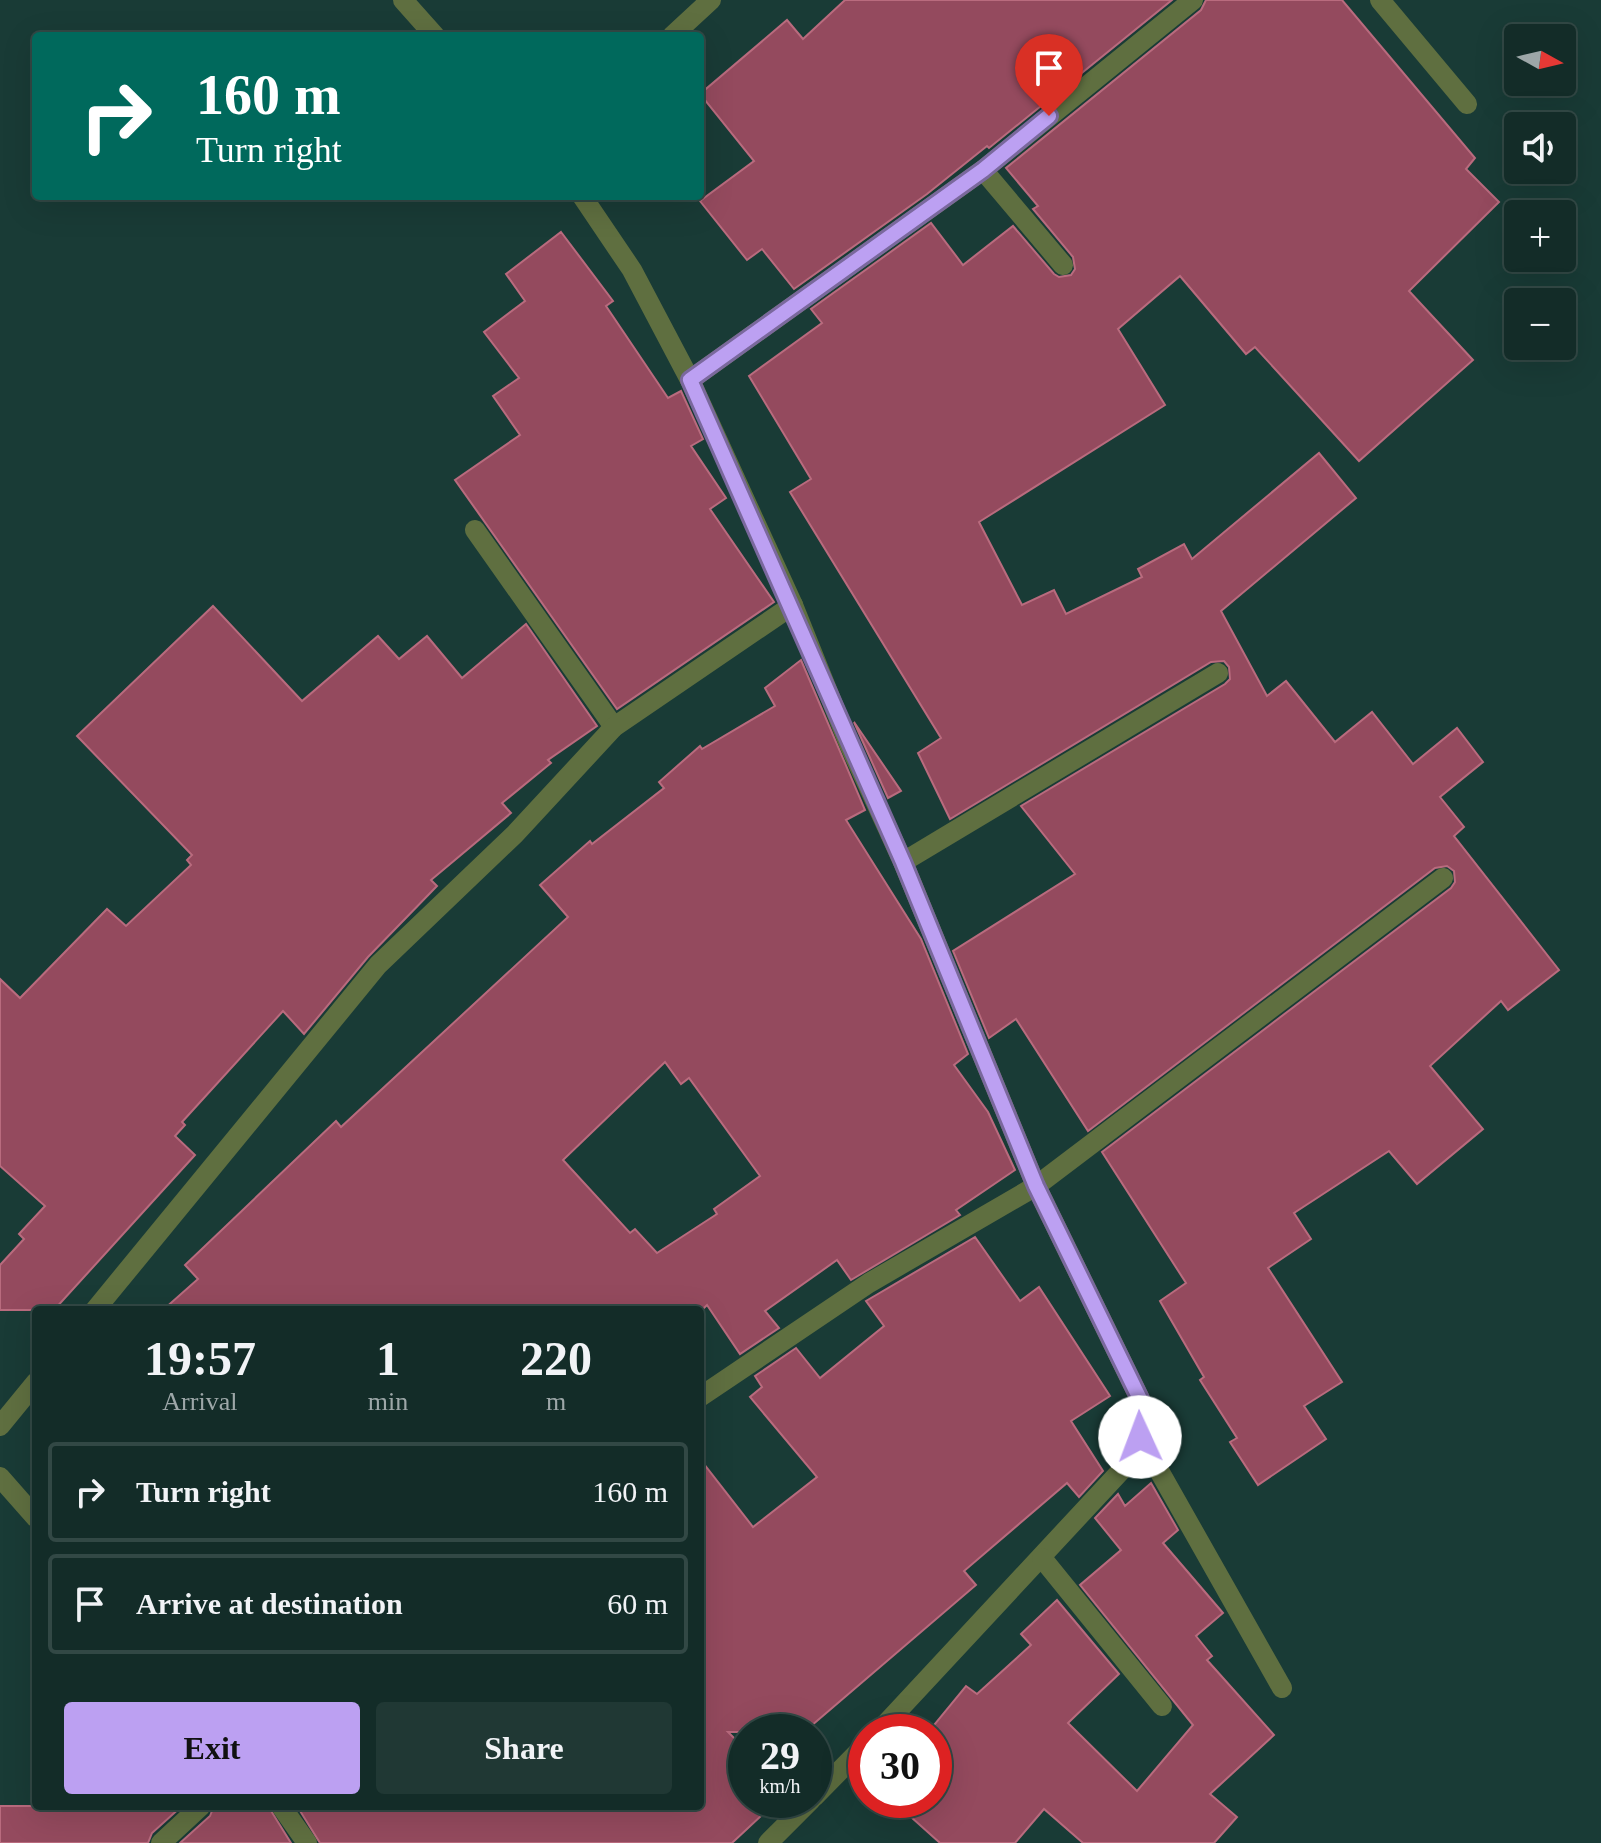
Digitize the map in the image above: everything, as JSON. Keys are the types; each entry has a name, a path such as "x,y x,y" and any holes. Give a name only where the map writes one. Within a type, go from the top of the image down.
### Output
{"street":[{"path":"403,0 431,32"},
{"path":"676,32 711,0"},
{"path":"690,380 983,170 1193,0"},
{"path":"1380,0 1467,104"},
{"path":"983,170 1063,265"},
{"path":"585,200 632,270 690,380 793,605 1036,1186 1140,1399 1140,1437 1131,1460 895,1714"},
{"path":"475,530 614,727"},
{"path":"98,1306 378,965 515,834 614,727 793,605"},
{"path":"903,862 1218,673"},
{"path":"704,1394 869,1283 1036,1186 1443,878"},
{"path":"0,1426 32,1387"},
{"path":"1140,1437 1282,1688"},
{"path":"0,1477 32,1513"},
{"path":"1042,1558 1162,1706"},
{"path":"832,1778 848,1762"},
{"path":"161,1843 197,1810"},
{"path":"284,1810 307,1843"},
{"path":"768,1843 792,1818"}],"building":[{"path":"845,0 1172,0 989,148 987,146 927,194 794,289 762,249 747,260 700,201 754,161 704,99 704,91 787,20 803,39"},
{"path":"1206,0 1342,0 1475,158 1466,169 1499,202 1409,291 1473,360 1359,461 1255,347 1246,354 1180,276 1118,329 1165,405 979,522 1022,605 1054,590 1066,614 1142,577 1138,569 1184,544 1192,559 1319,453 1356,498 1221,611 1267,696 1286,681 1335,742 1372,712 1413,764 1457,728 1483,762 1440,797 1464,827 1454,836 1559,970 1508,1010 1501,1001 1430,1066 1483,1129 1417,1184 1389,1151 1294,1213 1311,1239 1268,1268 1342,1382 1304,1406 1326,1439 1258,1485 1230,1442 1237,1438 1200,1380 1204,1377 1160,1301 1186,1283 1102,1152 1451,888 1455,882 1454,871 1447,866 1435,868 1088,1131 1016,1019 989,1038 953,951 1075,874 1021,806 1225,684 1230,679 1229,667 1224,661 1211,662 950,819 918,753 941,738 790,492 811,479 749,376 822,323 811,309 931,223 963,265 1013,226 1054,274 1059,277 1071,275 1075,269 1073,257 1033,209 1038,206 1006,168 1201,10"},
{"path":"561,232 613,301 606,306 668,398 681,391 703,439 691,446 726,498 710,509 774,602 617,709 455,480 520,435 493,396 519,378 484,332 525,301 506,274"},
{"path":"213,606 302,701 378,636 399,659 427,636 462,678 526,624 597,726 548,760 551,763 502,803 511,813 431,880 437,886 368,957 304,1034 283,1011 182,1122 185,1125 175,1136 195,1155 58,1306 0,1310 0,1265 24,1239 19,1234 45,1206 0,1166 0,979 20,998 107,909 126,926 191,865 187,860 192,855 77,736"},
{"path":"801,660 865,810 846,820 921,939 968,1054 954,1065 988,1112 1015,1170 956,1210 960,1215 851,1280 837,1260 765,1311 779,1328 740,1354 707,1305 704,1308 168,1306 198,1279 185,1265 336,1121 341,1127 568,917 540,885 590,841 592,844 664,788 659,782 700,746 702,749 775,706 765,688","holes":["665,1062 681,1084 689,1078 760,1176 714,1209 717,1214 657,1253 635,1229 630,1233 563,1160"]},
{"path":"854,722 901,791 888,798"},
{"path":"975,1237 1020,1301 1039,1287 1110,1396 1071,1421 1103,1471 1079,1497 1067,1483 964,1571 976,1585 825,1714 728,1714 728,1818 759,1818 732,1843 320,1843 299,1810 704,1810 704,1464 753,1527 817,1477 750,1397 762,1387 755,1376 796,1348 820,1378 884,1326 866,1301"},
{"path":"1151,1483 1178,1530 1163,1543 1223,1613 1196,1636 1212,1656 1207,1660 1274,1735 1210,1794 1237,1817 1214,1843 1083,1843 1044,1809 1015,1843 940,1843 912,1818 952,1818 952,1714 943,1714 966,1686 977,1694 1031,1645 1021,1634 1057,1600 1119,1674 1068,1723 1137,1791 1193,1725 1080,1585 1121,1550 1095,1518 1118,1494 1125,1506"},
{"path":"0,1806 32,1806 32,1810 178,1810 152,1833 148,1843 0,1843"},
{"path":"212,1810 270,1810 291,1843 180,1843 210,1816"}],"route":[{"path":"1049,116 983,170 690,380 793,605 1036,1186 1140,1399 1140,1437"}]}
